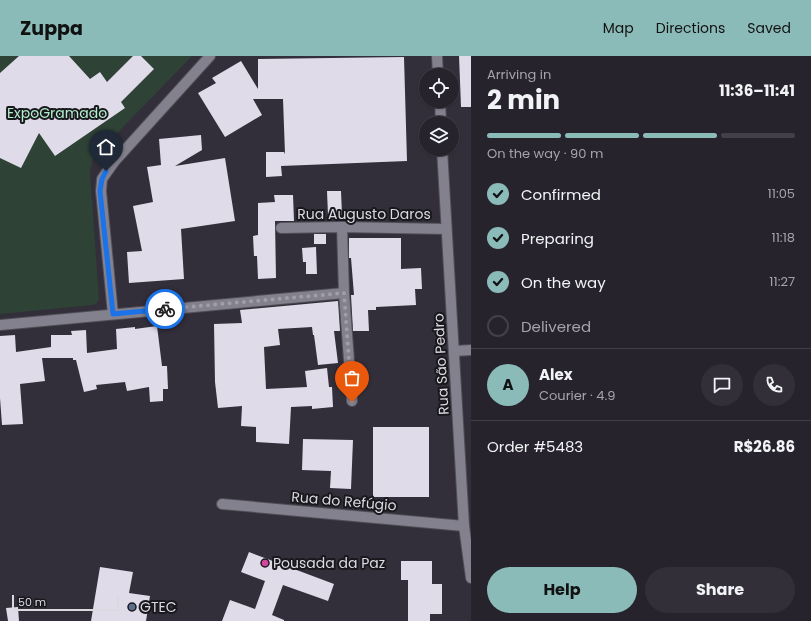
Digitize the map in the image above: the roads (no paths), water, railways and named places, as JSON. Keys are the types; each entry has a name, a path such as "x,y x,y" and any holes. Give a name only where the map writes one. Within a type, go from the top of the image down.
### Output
{"street":[{"path":"113,314 100,191 102,179 114,162 210,56"},
{"path":"437,56 438,68"},
{"name":"Rua São Pedro","path":"442,156 464,526 471,578"},
{"path":"342,227 344,293 352,402"},
{"name":"Rua Augusto Daros","path":"280,228 446,228"},
{"path":"0,324 344,293"},
{"path":"454,351 471,350"},
{"name":"Rua do Refúgio","path":"222,504 464,526"}],"place":[{"name":"Pousada da Paz","path":"265,563"},
{"name":"GTEC","path":"132,607"}],"park label":[{"name":"ExpoGramado","path":"57,113"}]}
